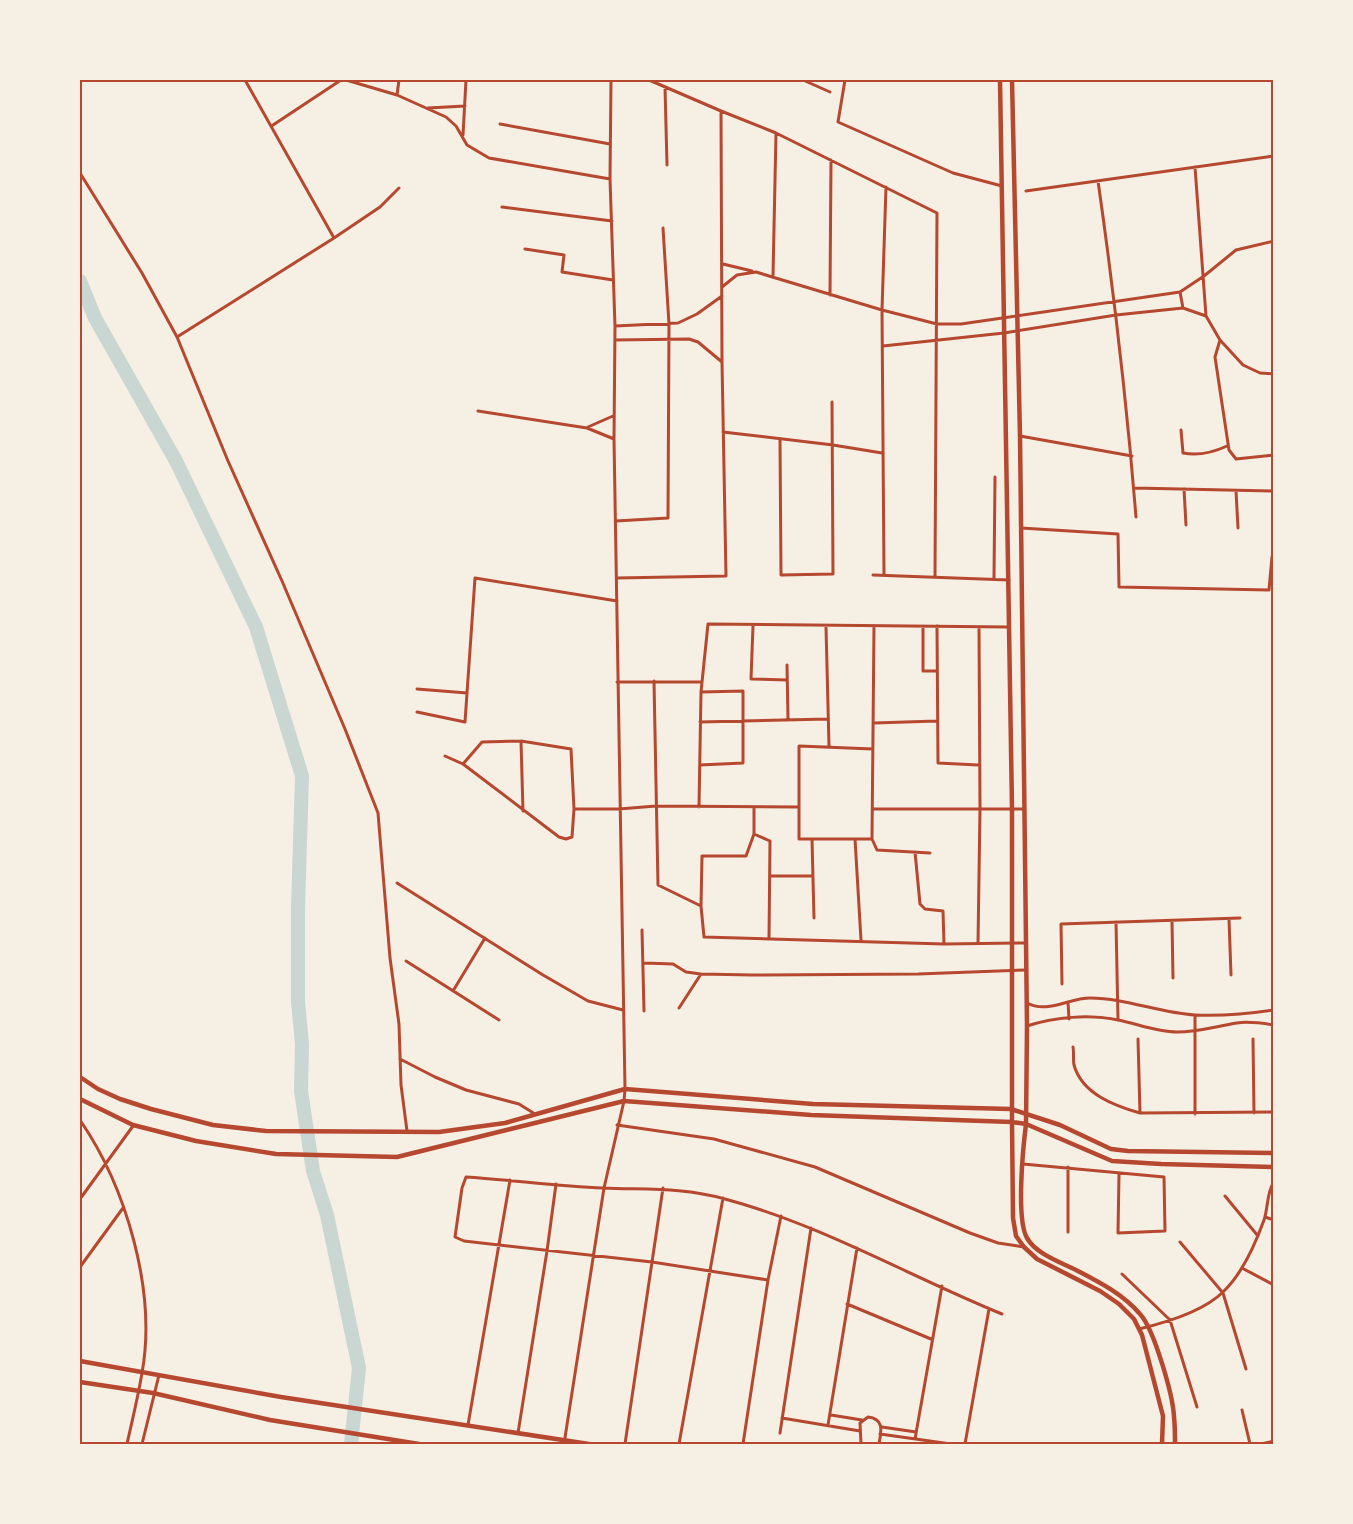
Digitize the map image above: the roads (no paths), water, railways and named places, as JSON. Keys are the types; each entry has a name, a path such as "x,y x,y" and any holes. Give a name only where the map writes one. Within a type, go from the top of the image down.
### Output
{"main road":[{"path":"1000,80 1012,808 1012,1218 1016,1236 1037,1259 1100,1291 1119,1304 1134,1319 1139,1329 1163,1416 1162,1444"},
{"path":"1012,80 1020,436 1027,1026 1027,1113 1021,1216 1027,1239 1047,1255 1106,1286 1126,1300 1141,1315 1148,1327 1162,1366 1174,1415 1175,1444"},
{"path":"80,1077 120,1099 151,1109 213,1125 266,1131 439,1132 506,1123 625,1089 813,1104 1011,1109 1060,1125 1111,1149 1274,1153"},
{"path":"80,1099 133,1125 196,1140 276,1154 397,1157 624,1101 810,1114 1012,1122 1026,1124 1112,1161 1274,1167"},
{"path":"80,1361 281,1397 590,1444"},
{"path":"80,1382 153,1393 280,1421 419,1444"}],"street":[{"path":"245,80 273,125 334,238"},
{"path":"273,125 341,80"},
{"path":"346,80 398,95 446,117 456,126 467,145 489,158 610,179"},
{"path":"398,95 399,80"},
{"path":"463,136 466,80"},
{"path":"565,1442 604,1188 625,1089 613,416 615,326 610,179 611,80"},
{"path":"649,80 776,133 937,213 935,576"},
{"path":"803,80 830,92"},
{"path":"845,80 838,122 953,172 1002,186"},
{"path":"665,87 667,165"},
{"path":"426,108 465,106"},
{"path":"617,578 726,576 721,111"},
{"path":"500,124 610,144"},
{"path":"773,276 776,133"},
{"path":"1026,191 1274,156"},
{"path":"830,295 831,160"},
{"path":"1195,167 1206,316 1220,340 1238,360 1249,370 1273,374 1274,383"},
{"path":"80,173 142,273 177,337 228,461 345,729 378,813 407,1131"},
{"path":"1098,181 1116,315 1136,517"},
{"path":"884,575 882,310 886,187"},
{"path":"177,337 334,238 380,207 399,188"},
{"path":"502,207 612,220"},
{"path":"616,521 669,518 669,324 663,228"},
{"path":"722,264 773,276 830,295 937,324 961,324 1180,292 1236,250 1274,241"},
{"path":"525,249 564,255 562,272 613,279"},
{"path":"723,287 737,275 756,272"},
{"path":"1180,292 1183,308"},
{"path":"615,326 678,323 697,314 722,296"},
{"path":"883,346 1004,333 1116,315 1183,308 1206,316"},
{"path":"615,340 689,339 698,342 722,362"},
{"path":"1220,340 1215,357 1227,446 1236,459 1274,455"},
{"path":"780,440 781,575 833,574 832,402"},
{"path":"478,411 587,428 614,439"},
{"path":"587,428 613,416"},
{"path":"1181,430 1183,453 1191,455 1216,451 1227,446"},
{"path":"723,432 882,453"},
{"path":"1020,436 1131,456"},
{"path":"994,578 995,477"},
{"path":"1134,488 1274,491"},
{"path":"1184,489 1186,525"},
{"path":"1236,491 1238,528"},
{"path":"1021,528 1118,534 1119,587 1269,590 1272,557"},
{"path":"873,575 1009,580"},
{"path":"417,712 465,722 475,578 617,601"},
{"path":"699,807 701,692 708,624 826,627 1010,627"},
{"path":"753,626 751,679 787,680"},
{"path":"874,626 872,839 877,850 930,853"},
{"path":"922,626 923,671 937,671"},
{"path":"937,626 938,763 979,765"},
{"path":"826,627 829,746"},
{"path":"978,627 980,808 978,943"},
{"path":"787,665 788,719"},
{"path":"654,681 658,885 701,906"},
{"path":"617,682 702,682"},
{"path":"417,689 467,693"},
{"path":"700,765 743,763 743,691 701,692"},
{"path":"700,722 828,719"},
{"path":"874,723 937,721"},
{"path":"445,756 463,764 559,837 566,839 572,837 574,809 571,749 521,741 482,741 463,764"},
{"path":"521,741 523,811"},
{"path":"872,839 799,839 799,746 873,749"},
{"path":"574,809 656,806 799,807"},
{"path":"754,807 754,834 746,856 702,856 701,906 704,937 944,944 1025,943"},
{"path":"873,809 1024,809"},
{"path":"754,834 770,841 769,939"},
{"path":"812,839 814,918"},
{"path":"855,839 861,940"},
{"path":"915,852 920,904 926,909 943,911 944,944"},
{"path":"769,876 813,876"},
{"path":"397,883 543,975 588,1000 623,1010"},
{"path":"1062,984 1061,924 1240,918"},
{"path":"1229,919 1231,975"},
{"path":"1172,921 1173,978"},
{"path":"1116,922 1118,1020"},
{"path":"642,930 644,1011"},
{"path":"453,992 485,938"},
{"path":"406,962 499,1020"},
{"path":"644,963 673,964 686,972 701,974 909,974 1026,970"},
{"path":"679,1008 701,974"},
{"path":"1026,1002 1043,1007 1087,998 1118,1000 1195,1015 1274,1010"},
{"path":"1068,1002 1069,1018"},
{"path":"1195,1015 1195,1114"},
{"path":"1027,1026 1069,1018 1091,1017 1175,1032 1238,1023 1274,1024"},
{"path":"1138,1039 1140,1113"},
{"path":"1253,1039 1254,1113"},
{"path":"1073,1047 1074,1065 1092,1091 1107,1102 1140,1113 1274,1112"},
{"path":"399,1059 456,1086 519,1104 536,1114"},
{"path":"80,1120 105,1162 123,1207 138,1257 144,1296 145,1339 142,1372 127,1444"},
{"path":"80,1199 133,1125"},
{"path":"617,1125 714,1139 815,1167 970,1233 998,1243 1024,1247"},
{"path":"1023,1164 1164,1177 1165,1231 1118,1233 1119,1174"},
{"path":"1068,1167 1068,1232"},
{"path":"768,1280 652,1263 464,1241 455,1237 462,1188 466,1177 604,1188 663,1188 723,1198 811,1228 1002,1314"},
{"path":"468,1425 510,1180"},
{"path":"1139,1329 1194,1310 1223,1293 1242,1268 1258,1236 1274,1182"},
{"path":"518,1432 556,1184"},
{"path":"625,1444 663,1188"},
{"path":"1225,1196 1258,1236"},
{"path":"679,1444 708,1271 723,1198"},
{"path":"80,1267 123,1207"},
{"path":"743,1444 768,1280 781,1216"},
{"path":"1265,1217 1274,1220"},
{"path":"780,1432 811,1228"},
{"path":"1180,1242 1223,1293 1246,1368"},
{"path":"828,1425 857,1248"},
{"path":"1242,1268 1274,1285"},
{"path":"1122,1274 1170,1320 1197,1407"},
{"path":"915,1439 942,1286"},
{"path":"847,1305 931,1339"},
{"path":"965,1444 989,1309"},
{"path":"142,1444 159,1375"},
{"path":"1242,1410 1250,1444"},
{"path":"830,1415 862,1420 868,1417 876,1418 882,1427 916,1432"},
{"path":"782,1418 860,1431"},
{"path":"861,1444 859,1426 862,1420"},
{"path":"879,1444 882,1427"},
{"path":"880,1434 951,1444"},
{"path":"1261,1444 1274,1442"}],"waterway":[{"path":"80,281 95,318 176,461 256,627 302,776 298,908 301,1091 313,1171 327,1215 359,1368 351,1444"}]}
